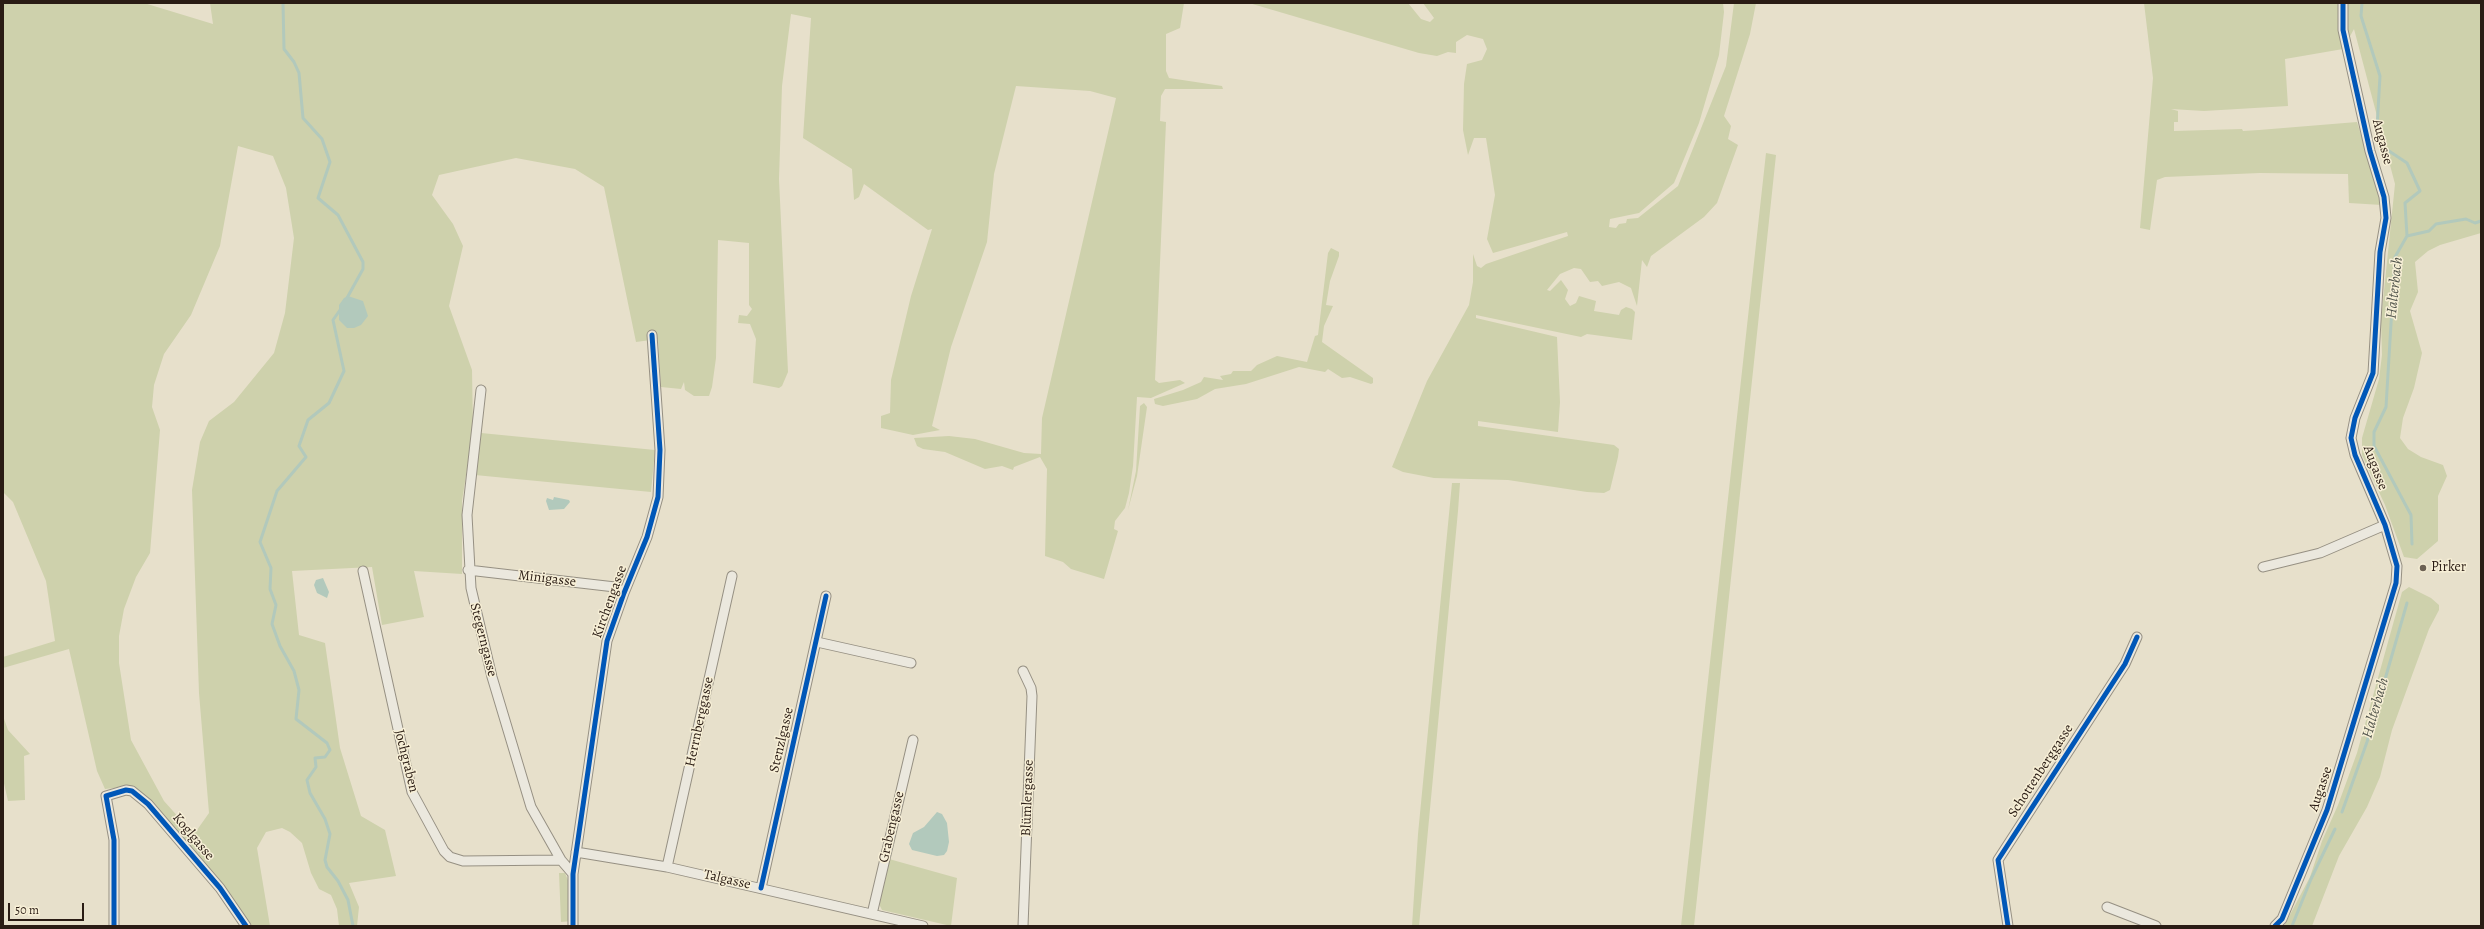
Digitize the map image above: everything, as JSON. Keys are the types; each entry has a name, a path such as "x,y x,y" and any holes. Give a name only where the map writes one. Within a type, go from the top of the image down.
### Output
{"street":[{"name":"Augasse","path":"2275,926 2282,919 2327,810 2396,583 2397,566 2385,525 2355,455 2351,438 2355,418 2373,373 2380,252 2386,218 2384,198 2370,151 2343,30 2343,3"},
{"name":"Kirchengasse","path":"574,926 573,874 607,641 624,593 647,537 658,497 660,450 652,335"},
{"name":"Stegerngasse","path":"481,390 467,515 468,570 470,588 492,677 531,807 561,860 573,874"},
{"path":"2263,567 2320,553 2385,525"},
{"name":"Minigasse","path":"468,570 615,587 624,593"},
{"name":"Jochgraben","path":"363,571 412,792 444,851 450,857 463,862 561,860"},
{"name":"Herrnberggasse","path":"667,867 732,576"},
{"name":"Stenzlgasse","path":"761,888 817,642 826,596"},
{"name":"Schottenberggasse","path":"2008,926 1998,860 2125,664 2137,637"},
{"path":"817,642 911,663"},
{"name":"Blümlergasse","path":"1023,671 1031,688 1032,696 1023,926"},
{"name":"Grabengasse","path":"872,914 913,740"},
{"name":"Koglgasse","path":"114,926 114,840 106,796 126,790 132,791 141,797 220,888 246,926"},
{"name":"Talgasse","path":"576,852 667,867 923,926"},
{"path":"2107,907 2156,926"}],"green space":[{"path":"3,3 144,3 213,24 210,3 1184,3 1180,28 1166,34 1166,71 1169,78 1222,86 1223,89 1165,89 1161,96 1160,121 1166,122 1155,380 1159,383 1180,380 1185,383 1151,398 1137,397 1133,466 1129,493 1125,508 1115,521 1114,529 1118,531 1104,579 1071,569 1063,562 1045,556 1047,469 1040,457 1014,467 1013,470 1002,466 985,469 945,452 923,449 917,446 914,438 949,436 975,439 1024,453 1041,454 1042,418 1116,98 1090,91 1016,86 994,174 987,242 951,347 932,426 940,430 913,435 881,428 881,416 890,413 891,380 911,296 932,229 928,230 864,184 859,197 854,200 852,169 803,138 811,18 791,14 782,86 779,179 788,372 782,386 779,388 753,383 756,339 750,324 738,323 739,315 747,316 752,309 749,305 749,243 718,240 716,358 712,387 709,396 694,396 685,390 684,382 681,389 661,387 658,339 636,342 604,187 575,169 516,158 439,175 432,195 453,224 463,246 449,306 472,370 473,430 462,501 462,574 414,571 424,617 382,625 372,567 292,571 299,635 325,643 340,748 361,816 385,830 396,876 349,883 359,907 357,926 339,926 337,909 331,895 319,889 311,873 302,843 290,832 282,828 266,832 257,848 270,926 249,926 143,795 123,787 105,789 97,771 69,649 3,668 3,657 55,641 46,581 13,502 3,492","holes":["238,146 273,156 286,188 294,238 285,313 274,353 234,402 209,421 200,442 192,490 199,693 209,813 197,830 190,830 164,801 131,740 119,663 119,636 124,609 136,577 150,553 160,430 152,407 154,385 164,354 191,315 220,246"]},
{"path":"1249,3 1408,3 1421,19 1430,22 1434,18 1423,3 1723,3 1724,12 1719,55 1699,123 1674,183 1639,213 1610,219 1609,227 1616,228 1619,224 1626,223 1627,219 1638,218 1678,186 1726,66 1734,3 1756,3 1750,34 1724,116 1731,126 1728,139 1738,145 1717,203 1704,217 1651,256 1647,267 1642,260 1637,306 1631,288 1619,282 1602,286 1598,281 1590,282 1581,269 1574,268 1560,274 1547,290 1550,291 1561,280 1568,290 1565,299 1570,306 1576,303 1579,296 1596,301 1594,311 1619,315 1621,310 1626,307 1632,309 1635,312 1632,340 1587,334 1581,337 1476,315 1476,318 1557,337 1560,402 1558,432 1478,421 1478,426 1614,445 1619,449 1610,490 1604,493 1587,492 1508,480 1434,478 1403,472 1392,467 1427,381 1469,305 1473,282 1473,254 1477,266 1481,268 1486,264 1568,236 1567,232 1493,253 1487,239 1495,195 1486,138 1474,138 1468,155 1463,130 1464,84 1467,64 1482,60 1487,49 1483,39 1467,35 1456,42 1456,53 1448,52 1437,56 1419,53"},
{"path":"2144,3 2481,3 2481,233 2440,245 2428,251 2415,262 2418,292 2410,311 2422,353 2414,388 2403,418 2400,438 2408,449 2421,457 2443,465 2447,476 2438,496 2438,541 2417,559 2404,557 2385,505 2362,455 2362,438 2379,379 2382,355 2381,320 2395,184 2354,29 2343,49 2285,59 2288,106 2204,111 2171,109 2178,111 2178,122 2174,122 2174,131 2242,129 2243,131 2357,122 2382,205 2349,203 2348,174 2260,173 2165,177 2157,180 2150,230 2140,228 2153,78"},
{"path":"1766,153 1776,155 1694,926 1681,926"},
{"path":"1331,248 1339,252 1339,256 1330,281 1326,305 1333,306 1324,326 1322,342 1373,378 1373,383 1371,384 1350,377 1342,378 1328,369 1325,372 1299,367 1246,384 1215,389 1197,399 1163,406 1155,404 1154,399 1183,390 1201,382 1204,377 1223,380 1220,376 1231,374 1233,371 1251,371 1257,365 1277,356 1307,362 1315,336 1318,335 1328,253"},
{"path":"1144,403 1147,407 1137,476 1128,510 1136,471 1140,406"},
{"path":"481,433 655,450 651,492 475,475"},
{"path":"1452,483 1460,483 1458,511 1419,926 1412,926 1418,834"},
{"path":"2409,587 2431,598 2439,605 2439,610 2429,629 2392,730 2380,777 2367,807 2339,856 2312,926 2284,926 2310,877 2322,841 2338,805 2357,753 2402,592"},
{"path":"3,716 8,730 30,754 24,756 25,800 8,801 3,779"},
{"path":"889,859 957,878 951,926 882,910 879,904"},
{"path":"559,873 565,873 570,885 572,921 561,922"}],"shaded area":[{"path":"348,296 363,301 368,316 361,325 354,328 347,328 339,320 339,305 344,298"},
{"path":"554,497 569,500 570,502 564,509 549,510 546,501 547,498 553,500"},
{"path":"323,578 329,592 327,598 317,593 314,585 316,580"},
{"path":"937,812 942,814 947,823 949,842 947,851 944,855 937,856 912,850 909,844 913,833 924,827"}],"waterway":[{"path":"283,3 284,49 294,62 299,73 303,118 322,139 330,162 318,198 338,215 363,262 363,269 347,298"},
{"name":"Halterbach","path":"2362,3 2361,16 2380,76 2377,128 2383,147 2407,163 2420,191 2405,203 2407,236 2395,257 2386,407 2374,432 2374,446 2411,515 2412,544"},
{"path":"2407,236 2429,231 2436,224 2466,219 2475,223 2481,221"},
{"path":"340,310 333,320 344,371 329,403 308,420 299,446 306,457 277,491 260,542 271,568 270,589 276,605 272,624 280,646 294,671 299,690 296,719 327,743 330,750 325,757 315,758 316,767 307,780 310,793 325,819 330,834 325,860 327,867 338,881 348,900 353,926"},
{"name":"Halterbach","path":"2342,812 2367,742 2407,603"},
{"name":"Halterbach","path":"2292,926 2311,879 2335,829"}],"cycle path":[{"path":"2275,926 2282,919 2327,810 2396,583 2397,566 2385,525 2355,455 2351,438 2355,418 2373,373 2380,252 2386,218 2384,197 2370,151 2343,30 2343,3"},
{"path":"573,926 573,874 607,641 624,593 647,537 658,497 660,450 652,335"},
{"path":"761,888 826,596"},
{"path":"2008,926 1998,860 2125,664 2137,637"},
{"path":"114,926 114,840 106,796 126,790 132,791 148,804 220,888 246,926"}],"place":[{"name":"Pirker","path":"2423,568"}]}
